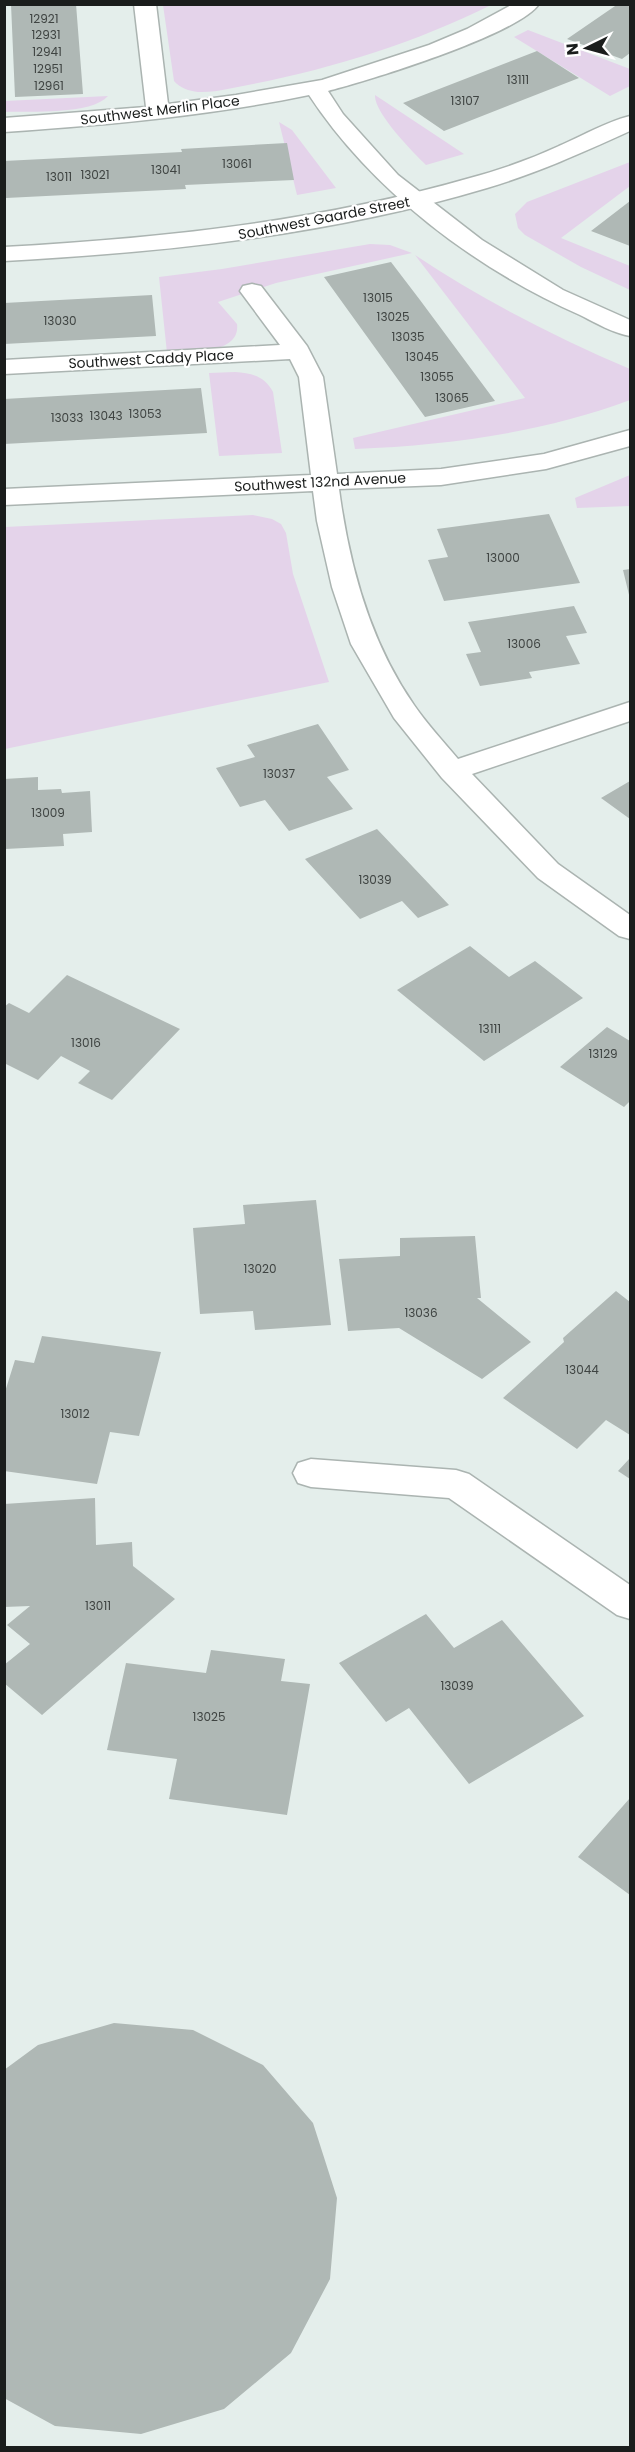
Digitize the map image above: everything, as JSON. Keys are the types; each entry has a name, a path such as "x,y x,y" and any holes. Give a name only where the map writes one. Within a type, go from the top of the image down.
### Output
{"street":[{"path":"145,4 158,112"},
{"name":"Southwest Merlin Place","path":"4,125 158,112 243,101 315,88 422,55 497,24 529,4"},
{"path":"315,88 359,148 390,180 474,245 554,295 630,329"},
{"name":"Southwest Gaarde Street","path":"4,255 198,241 342,217 417,200 505,174 594,141 630,123"},
{"path":"252,291 298,351 311,377 324,482 345,587 364,644 404,712 452,771 548,871 630,929"},
{"name":"Southwest Caddy Place","path":"4,367 298,351"},
{"name":"Southwest 132nd Avenue","path":"4,497 441,477 546,461 630,438"},
{"path":"452,771 630,711"},
{"path":"311,1473 456,1484 630,1604"}],"shaded area":[{"path":"163,4 491,5 434,31 344,62 225,90 198,92 179,86 174,81"},
{"path":"528,30 630,69 630,86 610,96 514,37"},
{"path":"375,95 464,154 426,165 387,122 376,103"},
{"path":"108,96 100,102 75,109 5,112 5,101"},
{"path":"279,122 292,130 336,188 297,195"},
{"path":"630,162 630,186 561,238 630,266 630,290 581,267 525,235 518,228 515,214 527,202"},
{"path":"370,244 390,245 412,253 276,283 218,302 237,324 236,334 231,341 211,350 167,353 159,277 222,269"},
{"path":"415,255 467,288 520,317 630,369 630,400 529,429 426,444 355,449 353,438 525,398"},
{"path":"235,372 257,376 266,382 273,392 282,453 219,456 209,373"},
{"path":"630,475 630,506 577,508 575,498"},
{"path":"253,515 272,519 281,524 286,533 293,574 329,682 5,749 5,527"}],"building":[{"path":"11,4 76,4 83,94 15,97"},
{"path":"618,4 630,4 630,53 622,59 567,39"},
{"path":"537,51 579,78 444,131 403,103"},
{"path":"287,143 294,180 185,185 186,189 6,198 4,161 182,152 181,149"},
{"path":"630,201 630,246 591,231"},
{"path":"391,262 495,401 425,417 324,277"},
{"path":"152,295 156,336 4,344 4,303"},
{"path":"201,388 207,433 4,444 4,399"},
{"path":"549,514 580,583 444,601 428,560 448,557 437,529"},
{"path":"630,569 630,599 623,570"},
{"path":"574,606 587,633 566,636 580,664 529,672 532,678 480,686 466,654 481,652 468,622"},
{"path":"318,724 349,770 327,777 353,809 289,831 265,800 240,807 216,768 255,757 247,745"},
{"path":"38,777 38,790 61,789 62,793 90,791 92,832 63,834 64,846 5,849 4,779"},
{"path":"630,781 630,819 601,798"},
{"path":"377,829 449,905 418,918 402,901 360,919 305,859"},
{"path":"470,946 509,977 535,961 583,998 484,1061 397,990"},
{"path":"67,975 180,1029 112,1100 78,1083 90,1071 61,1056 38,1080 4,1063 4,1007 9,1003 29,1013"},
{"path":"607,1027 630,1041 630,1101 624,1107 560,1067"},
{"path":"316,1200 331,1325 255,1330 253,1311 200,1314 193,1228 245,1224 243,1205"},
{"path":"475,1236 481,1298 477,1298 531,1342 482,1379 399,1328 348,1331 339,1259 400,1256 400,1238"},
{"path":"616,1291 630,1302 630,1435 606,1420 577,1449 503,1398 564,1342 563,1338"},
{"path":"42,1336 161,1352 139,1436 110,1432 97,1484 4,1471 4,1395 15,1360 34,1363"},
{"path":"630,1458 630,1479 618,1471"},
{"path":"95,1498 96,1545 132,1542 133,1566 175,1599 42,1715 4,1683 4,1665 30,1644 7,1625 30,1606 4,1607 4,1504"},
{"path":"426,1614 454,1648 502,1620 584,1716 469,1784 409,1708 386,1722 339,1663"},
{"path":"211,1650 285,1659 281,1681 310,1684 287,1815 169,1799 177,1759 107,1750 126,1663 206,1673"},
{"path":"630,1798 630,1895 578,1857"},
{"path":"114,2023 193,2030 263,2065 313,2123 337,2198 330,2279 291,2353 224,2409 141,2434 55,2426 4,2398 4,2070 38,2045"}]}
